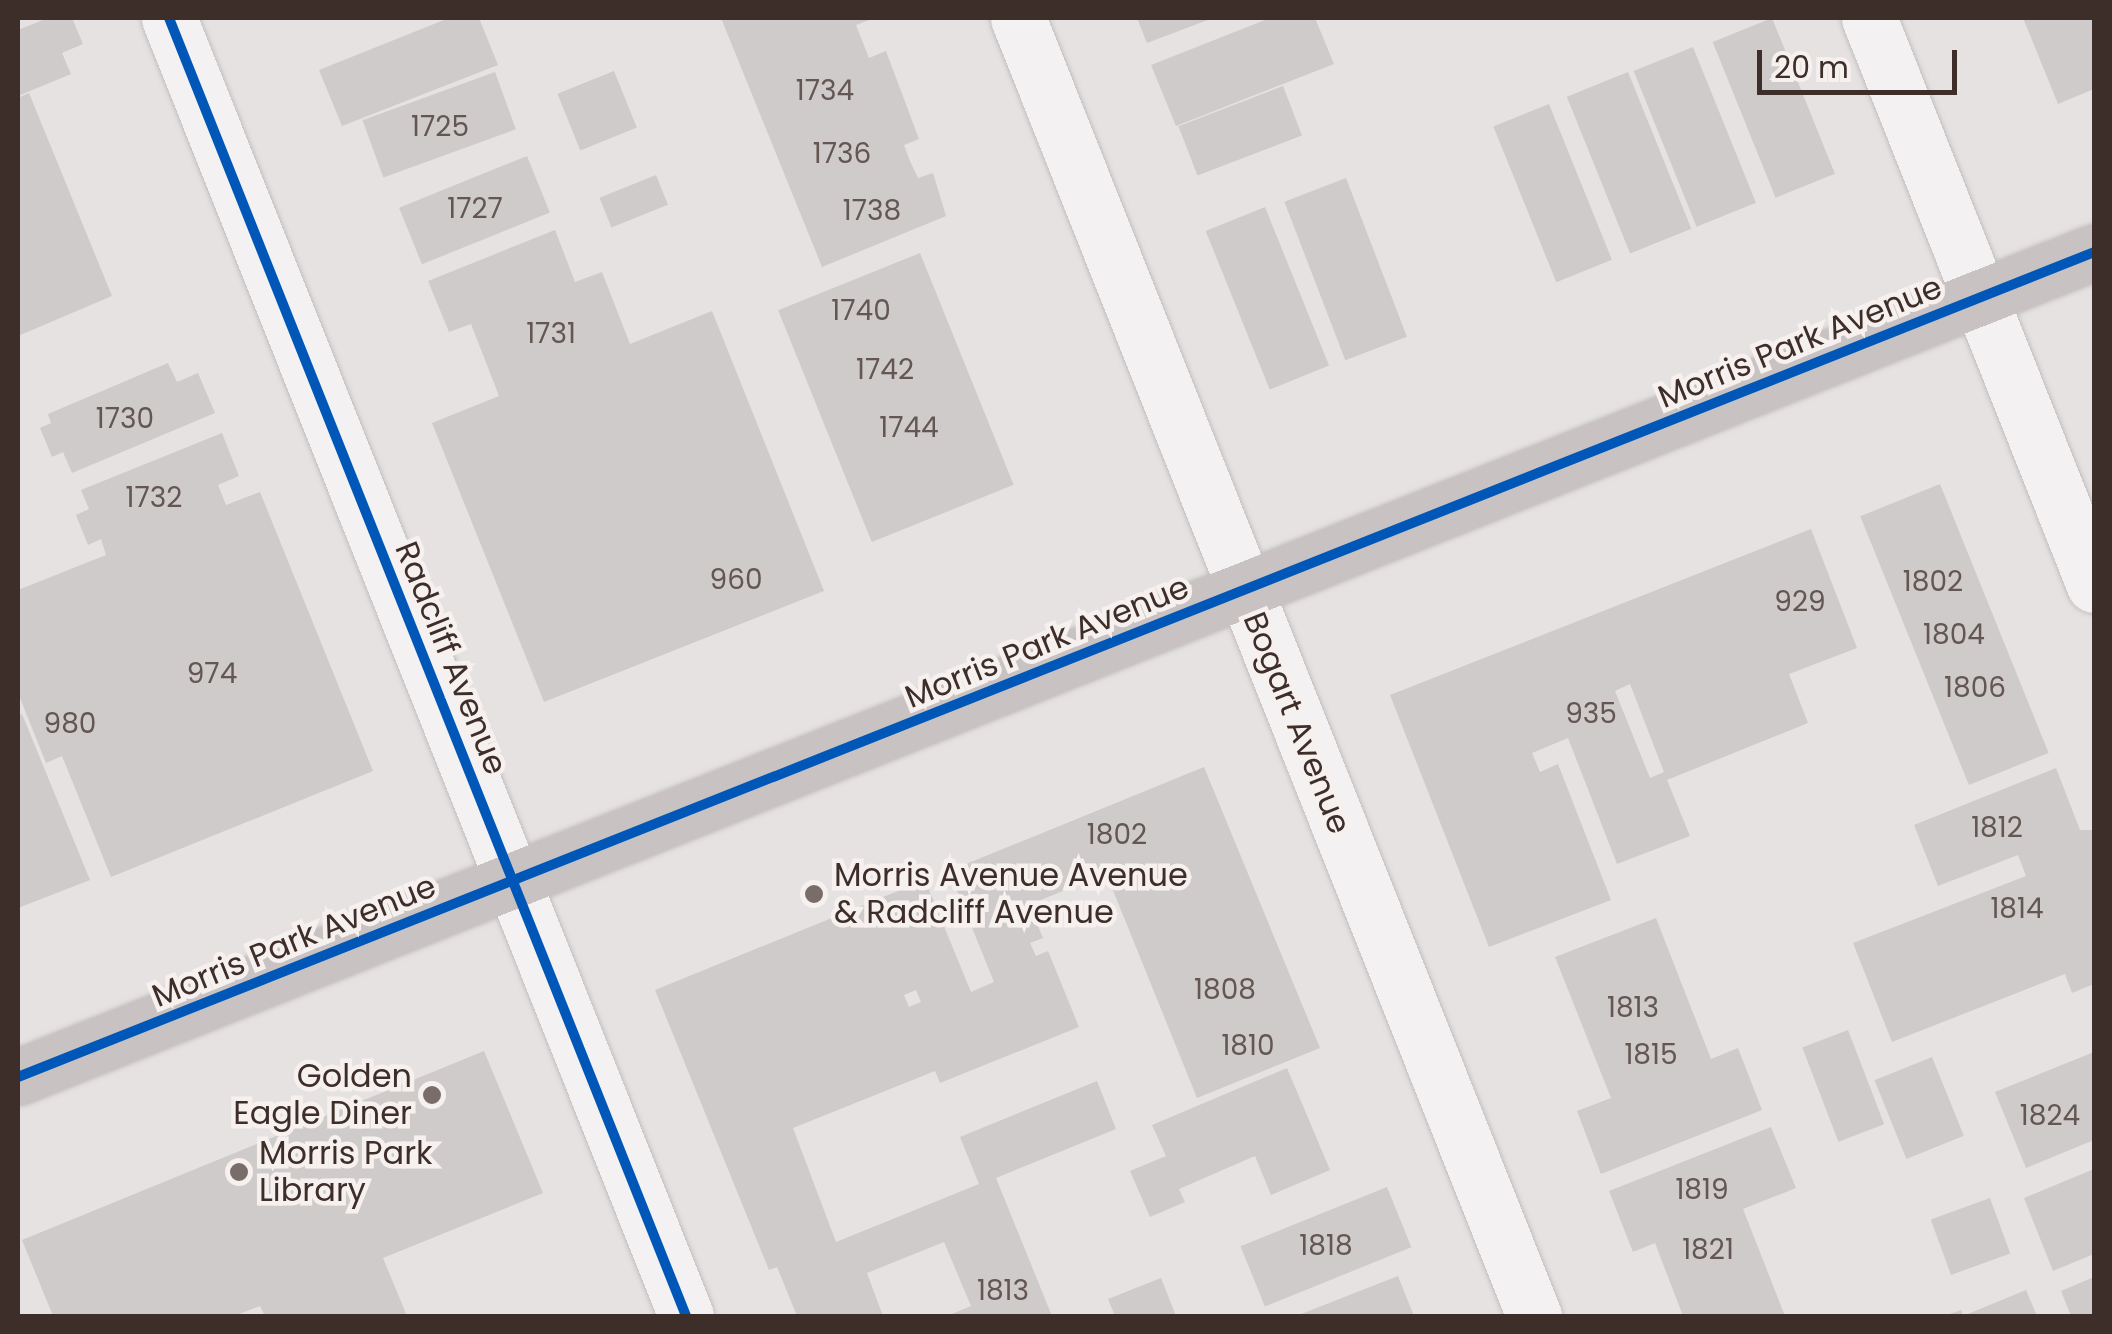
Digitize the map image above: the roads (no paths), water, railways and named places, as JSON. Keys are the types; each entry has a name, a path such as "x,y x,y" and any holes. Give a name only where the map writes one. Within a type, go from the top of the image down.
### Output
{"main road":[{"name":"Morris Park Avenue","path":"18,1077 2094,252"}],"street":[{"name":"Radcliff Avenue","path":"169,18 686,1316"},
{"name":"Bogart Avenue","path":"1018,18 1534,1316"},
{"path":"1869,18 2094,585"}],"place":[{"name":"Morris Avenue Avenue & Radcliff Avenue","path":"814,894"},
{"name":"Golden Eagle Diner","path":"432,1095"},
{"name":"Morris Park Library","path":"239,1172"}]}
